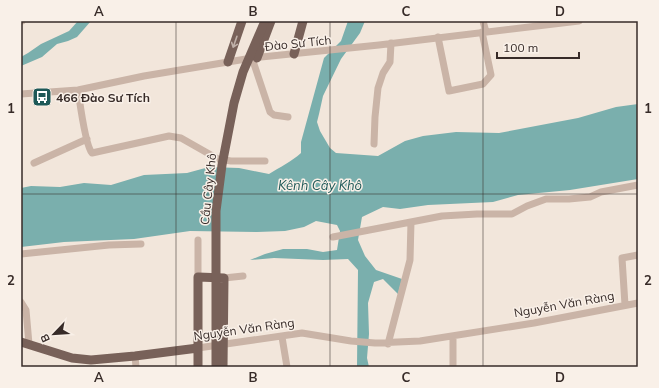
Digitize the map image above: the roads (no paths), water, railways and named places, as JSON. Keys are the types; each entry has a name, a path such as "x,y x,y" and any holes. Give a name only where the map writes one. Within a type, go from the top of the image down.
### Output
{"main road":[{"path":"228,62 242,21"},
{"name":"Cầu Cây Khô","path":"216,367 216,211 222,166 226,140 239,85 264,21"},
{"path":"254,58 271,21"},
{"path":"294,54 303,21"},
{"path":"198,367 198,277 224,278 223,367"},
{"name":"Nguyễn Văn Ràng","path":"25,343 72,358 91,360 198,348"}],"street":[{"path":"438,38 449,91 482,84 491,75 483,21"},
{"name":"Đào Sư Tích","path":"21,93 78,90 144,76 254,58 580,21"},
{"path":"374,144 378,88 390,62 391,43"},
{"path":"254,58 271,114 288,117"},
{"path":"78,90 87,138 90,151 92,153 169,136 181,138 218,159 231,161 265,161"},
{"path":"34,162 87,138"},
{"path":"333,237 442,216 512,214 527,206 546,199 590,197 601,192 638,185"},
{"path":"388,344 410,260 411,222"},
{"path":"198,240 198,277"},
{"path":"21,254 109,245 141,244"},
{"path":"625,306 622,258 638,255"},
{"path":"224,278 243,276"},
{"path":"21,302 26,310 25,343"},
{"name":"Nguyễn Văn Ràng","path":"198,348 302,333 351,341 388,344 420,342 638,303"},
{"path":"453,336 453,367"},
{"path":"282,337 287,367"},
{"path":"135,356 136,367"}],"water":[{"path":"78,21 91,21 77,37 57,44 42,57 21,66 21,57 41,44 69,31"},
{"name":"Kênh Cây Khô","path":"348,21 365,21 360,33 341,59 323,96 317,122 320,131 330,148 336,153 378,156 405,141 423,136 456,132 499,133 578,118 616,107 638,104 638,179 570,190 518,195 493,202 428,205 400,209 383,207 362,217 358,240 365,256 376,270 402,279 398,294 383,279 374,282 368,303 369,334 367,358 369,367 357,367 358,270 348,259 323,260 274,258 250,260 283,249 307,249 323,252 337,250 340,231 337,225 316,221 304,227 285,231 190,231 134,239 64,242 21,247 21,188 31,186 60,187 84,183 111,185 144,175 187,173 209,167 239,168 269,174 293,159 301,153 301,142 324,58 341,41"}],"place":[{"name":"466 Đào Sư Tích","path":"42,97"}]}
